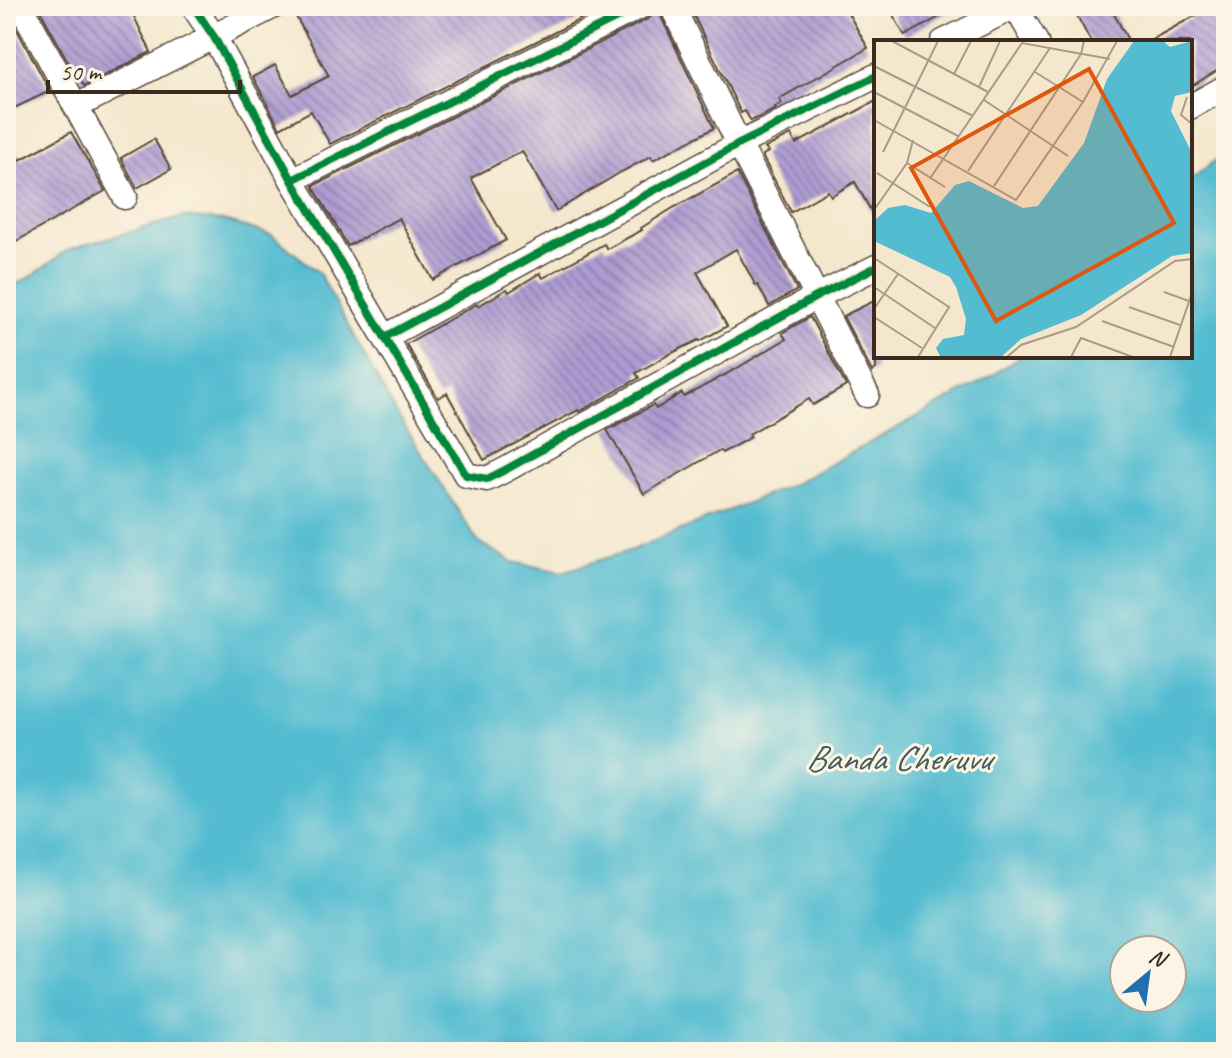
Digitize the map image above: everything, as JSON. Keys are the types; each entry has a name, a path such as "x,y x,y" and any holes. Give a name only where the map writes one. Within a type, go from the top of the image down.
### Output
{"street":[{"path":"21,6 125,197"},
{"path":"193,6 214,37 292,180 466,475 487,479 874,268"},
{"path":"77,106 274,6"},
{"path":"292,180 641,6"},
{"path":"672,6 867,395"},
{"path":"947,40 1015,6 1035,40"},
{"path":"385,337 739,144 874,77"},
{"path":"1192,106 1226,87"}],"water":[{"name":"Banda Cheruvu","path":"1226,152 1226,1052 6,1052 6,289 32,276 69,249 183,217 225,221 272,235 319,273 395,411 478,542 513,562 562,572 632,550 796,483 990,377 1018,358 1192,358 1192,178"}],"building":[{"path":"49,6 129,6 151,52 84,86 40,10"},
{"path":"290,6 607,6 330,144 311,111 280,128 253,77 275,65 292,95 329,76"},
{"path":"656,6 714,128 653,160 651,156 556,211 522,151 471,178 506,240 433,280 399,218 348,246 313,186 648,19 654,14"},
{"path":"689,6 844,6 868,48 779,99 782,104 776,109 751,121 745,111 741,113"},
{"path":"888,6 959,6 905,36"},
{"path":"1089,6 1110,6 1128,40 1090,40 1075,12"},
{"path":"1213,6 1226,6 1226,65 1192,86 1192,40 1151,40"},
{"path":"14,24 50,91 6,112 6,28"},
{"path":"874,102 874,216 855,182 831,196 828,191 791,212 763,155 768,152 765,148 791,135 796,144"},
{"path":"6,130 20,160 71,132 105,191 6,247"},
{"path":"154,139 171,169 137,188 121,158"},
{"path":"737,173 797,290 769,306 736,249 697,272 727,326 636,373 639,378 579,412 484,460 447,393 438,398 406,344 540,273 543,278 604,244 607,249"},
{"path":"874,301 876,369 872,372 843,316"},
{"path":"810,317 846,386 813,405 809,399 749,434 751,437 722,453 720,450 644,494 607,430 653,405 656,409 682,393 684,397 734,370 786,339 782,333"}],"cycle path":[{"path":"193,6 214,37 292,180 466,475 487,479 505,470 816,297 874,268"},
{"path":"292,180 641,6"},
{"path":"385,337 739,144 874,77"}]}
